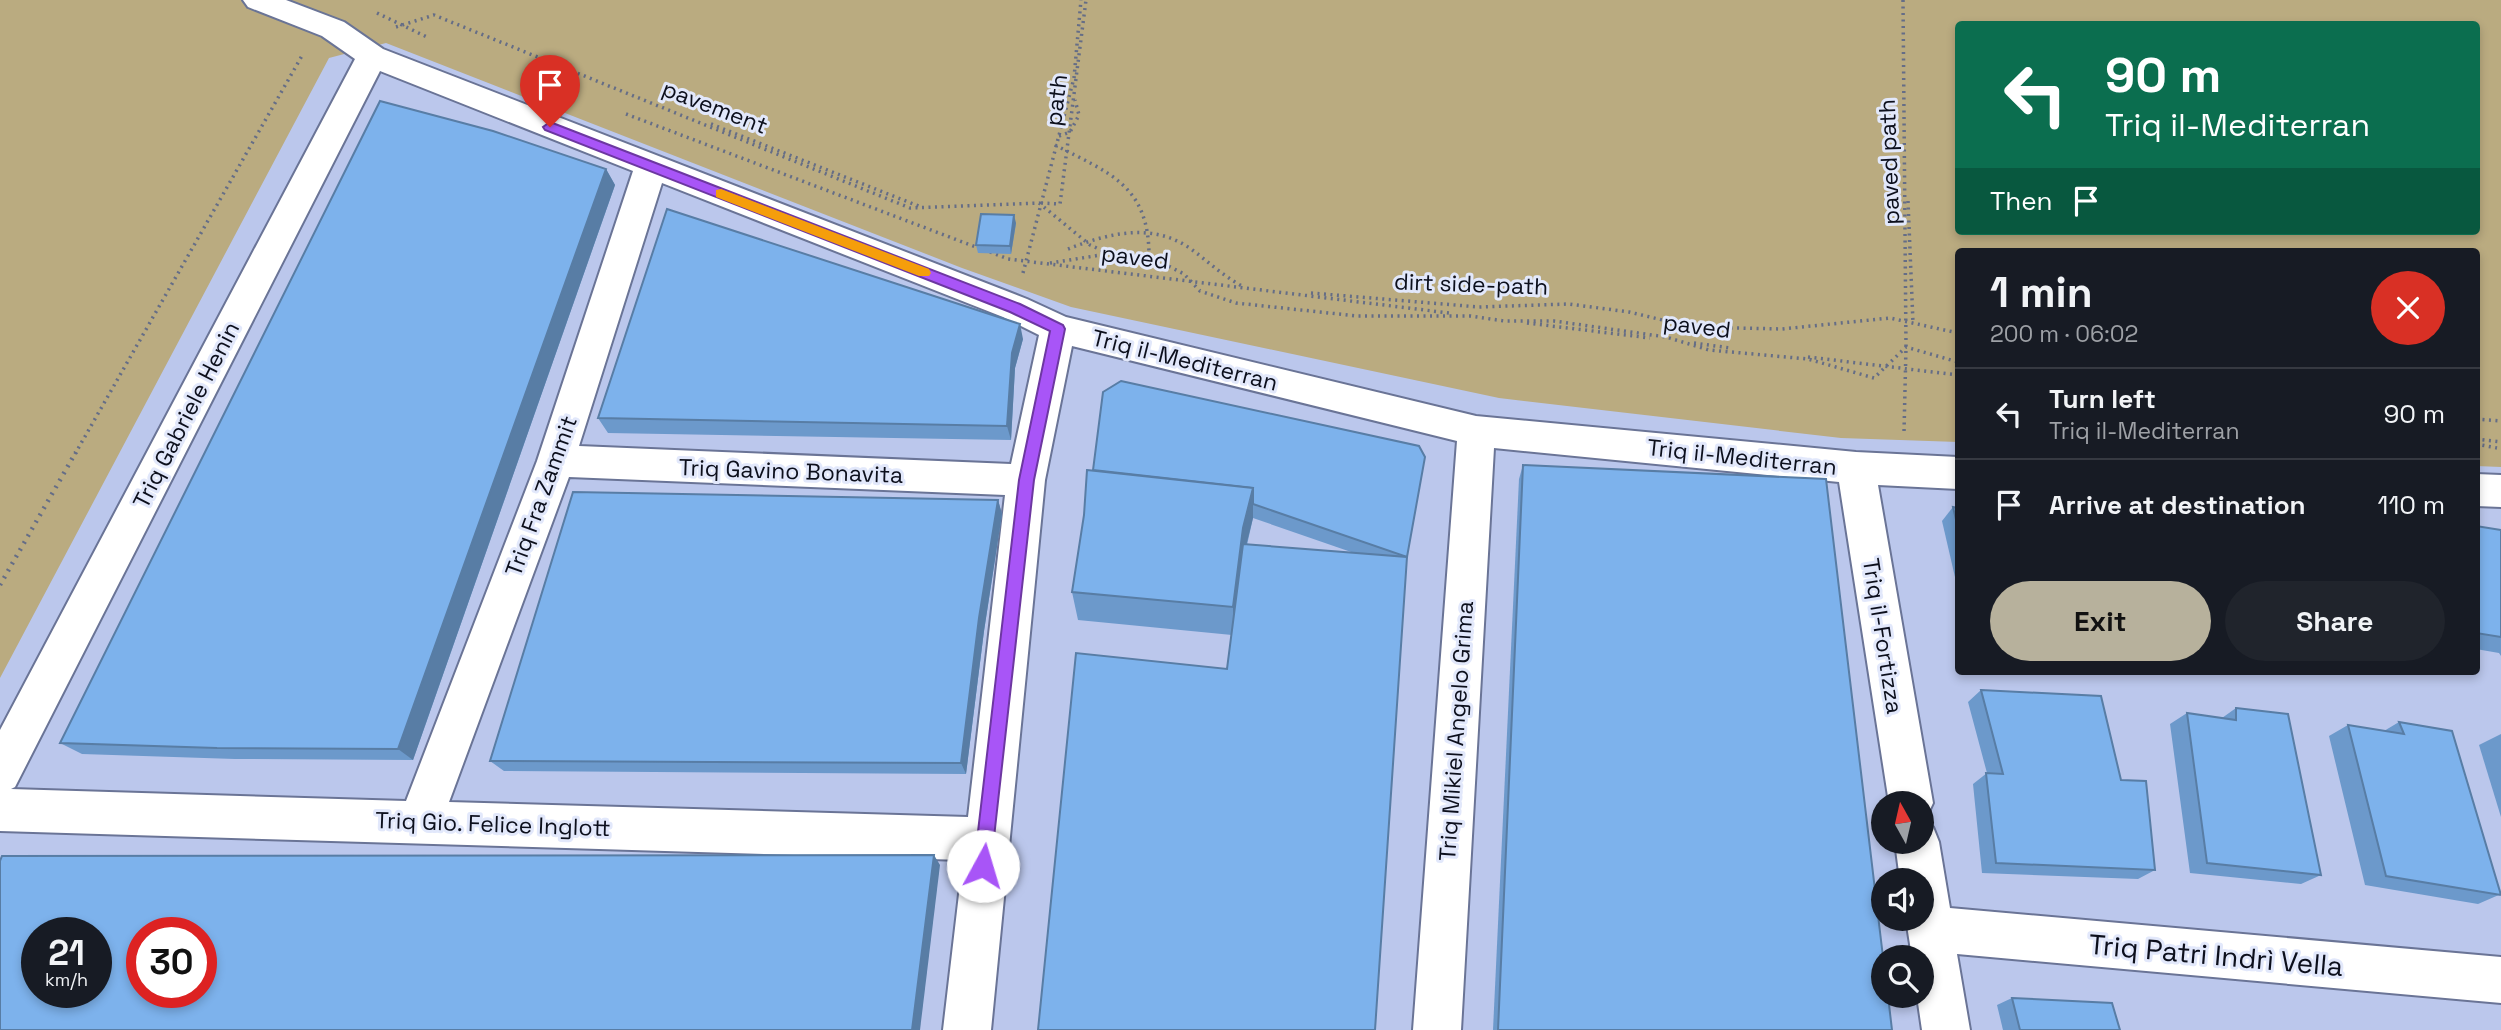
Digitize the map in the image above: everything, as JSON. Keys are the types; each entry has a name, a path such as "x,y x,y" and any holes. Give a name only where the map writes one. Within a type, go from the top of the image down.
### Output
{"street":[{"name":"Triq il-Mediterran","path":"258,0 328,27 383,38 651,167 1015,308 1058,329 1475,431 1856,468 1955,473"},
{"name":"Triq Gabriele Henin","path":"0,773 383,38"},
{"name":"Triq Fra Zammit","path":"420,822 556,461 651,167"},
{"path":"967,1030 1026,480 1058,329"},
{"name":"Triq Mikiel Angelo Grima","path":"1437,1030 1475,431"},
{"name":"Triq Gavino Bonavita","path":"556,461 1026,480"},
{"name":"Triq il-Fortizza","path":"1856,468 1908,791"},
{"path":"2480,490 2501,491"},
{"name":"Triq Gio. Felice Inglott","path":"0,810 986,839"},
{"name":"Triq Patri Indrì Vella","path":"1934,929 2501,980"},
{"path":"1931,931 1946,1030"}],"path":[{"path":"1015,308 1074,78 1081,0"},
{"name":"path","path":"1060,204 1086,0"},
{"path":"1901,0 1906,347 1903,472"},
{"name":"paved path","path":"1901,0 1913,323"},
{"path":"373,11 430,38"},
{"name":"pavement","path":"383,38 433,15 922,207 1060,204"},
{"path":"0,585 304,51 328,27"},
{"path":"1058,136 1070,132 1079,115 1076,100 1067,101"},
{"name":"paved","path":"621,112 1008,259 1955,375"},
{"path":"1055,145 1114,175 1145,222 1150,243 1149,256"},
{"path":"1040,203 1058,216 1068,229 1090,245 1110,254"},
{"name":"dirt side-path","path":"1068,249 1096,238 1132,230 1155,234 1181,243 1230,280 1251,290 1479,306 1569,304 1629,312 1692,327 1782,329 1891,318 1913,323"},
{"path":"1025,266 1110,254 1149,256 1184,274 1200,291 1236,303 1357,316 1471,316 1504,321 1564,322 1666,337 1709,350 1808,359 1874,378 1906,347"},
{"path":"1913,323 1955,332"},
{"path":"1906,347 1955,361"},
{"path":"2480,419 2501,421"},
{"path":"2480,439 2501,442"},
{"path":"2480,445 2501,449"}],"shaded area":[{"path":"0,0 2501,0 2501,467 2480,466 2480,248 1955,248 1955,442 1841,438 1499,398 1071,307 962,268 386,43 329,58 0,678"}],"building":[{"path":"380,101 493,131 606,169 398,749 217,748 60,743"},
{"path":"667,209 1020,324 1012,353 1007,426 598,418"},
{"path":"981,214 1014,215 1010,246 976,245"},
{"path":"1121,381 1419,446 1425,457 1407,557 1253,504 1253,488 1093,470 1103,392"},
{"path":"1523,465 1826,479 1872,868 1871,931 1880,931 1882,945 1871,945 1871,1008 1889,1008 1892,1030 1498,1030"},
{"path":"1087,470 1253,488 1243,528 1233,607 1072,592 1084,515"},
{"path":"573,492 998,500 979,618 961,763 490,761"},
{"path":"2480,527 2501,530 2501,637 2480,634"},
{"path":"1243,544 1407,557 1375,1030 1038,1030 1076,653 1227,669"},
{"path":"1981,690 2101,696 2121,780 2146,781 2155,870 1996,863 1986,773 2003,774"},
{"path":"2236,708 2288,714 2321,875 2207,863 2187,713 2236,720"},
{"path":"2399,722 2452,731 2501,895 2386,876 2348,725 2404,734"},
{"path":"934,855 912,1030 0,1030 2,856"},
{"path":"2012,998 2112,1003 2120,1030 2020,1030"}],"slow traffic":[{"path":"721,194 924,273"}],"route":[{"path":"550,127 1015,308 1058,329 1026,480 983,866"}]}
